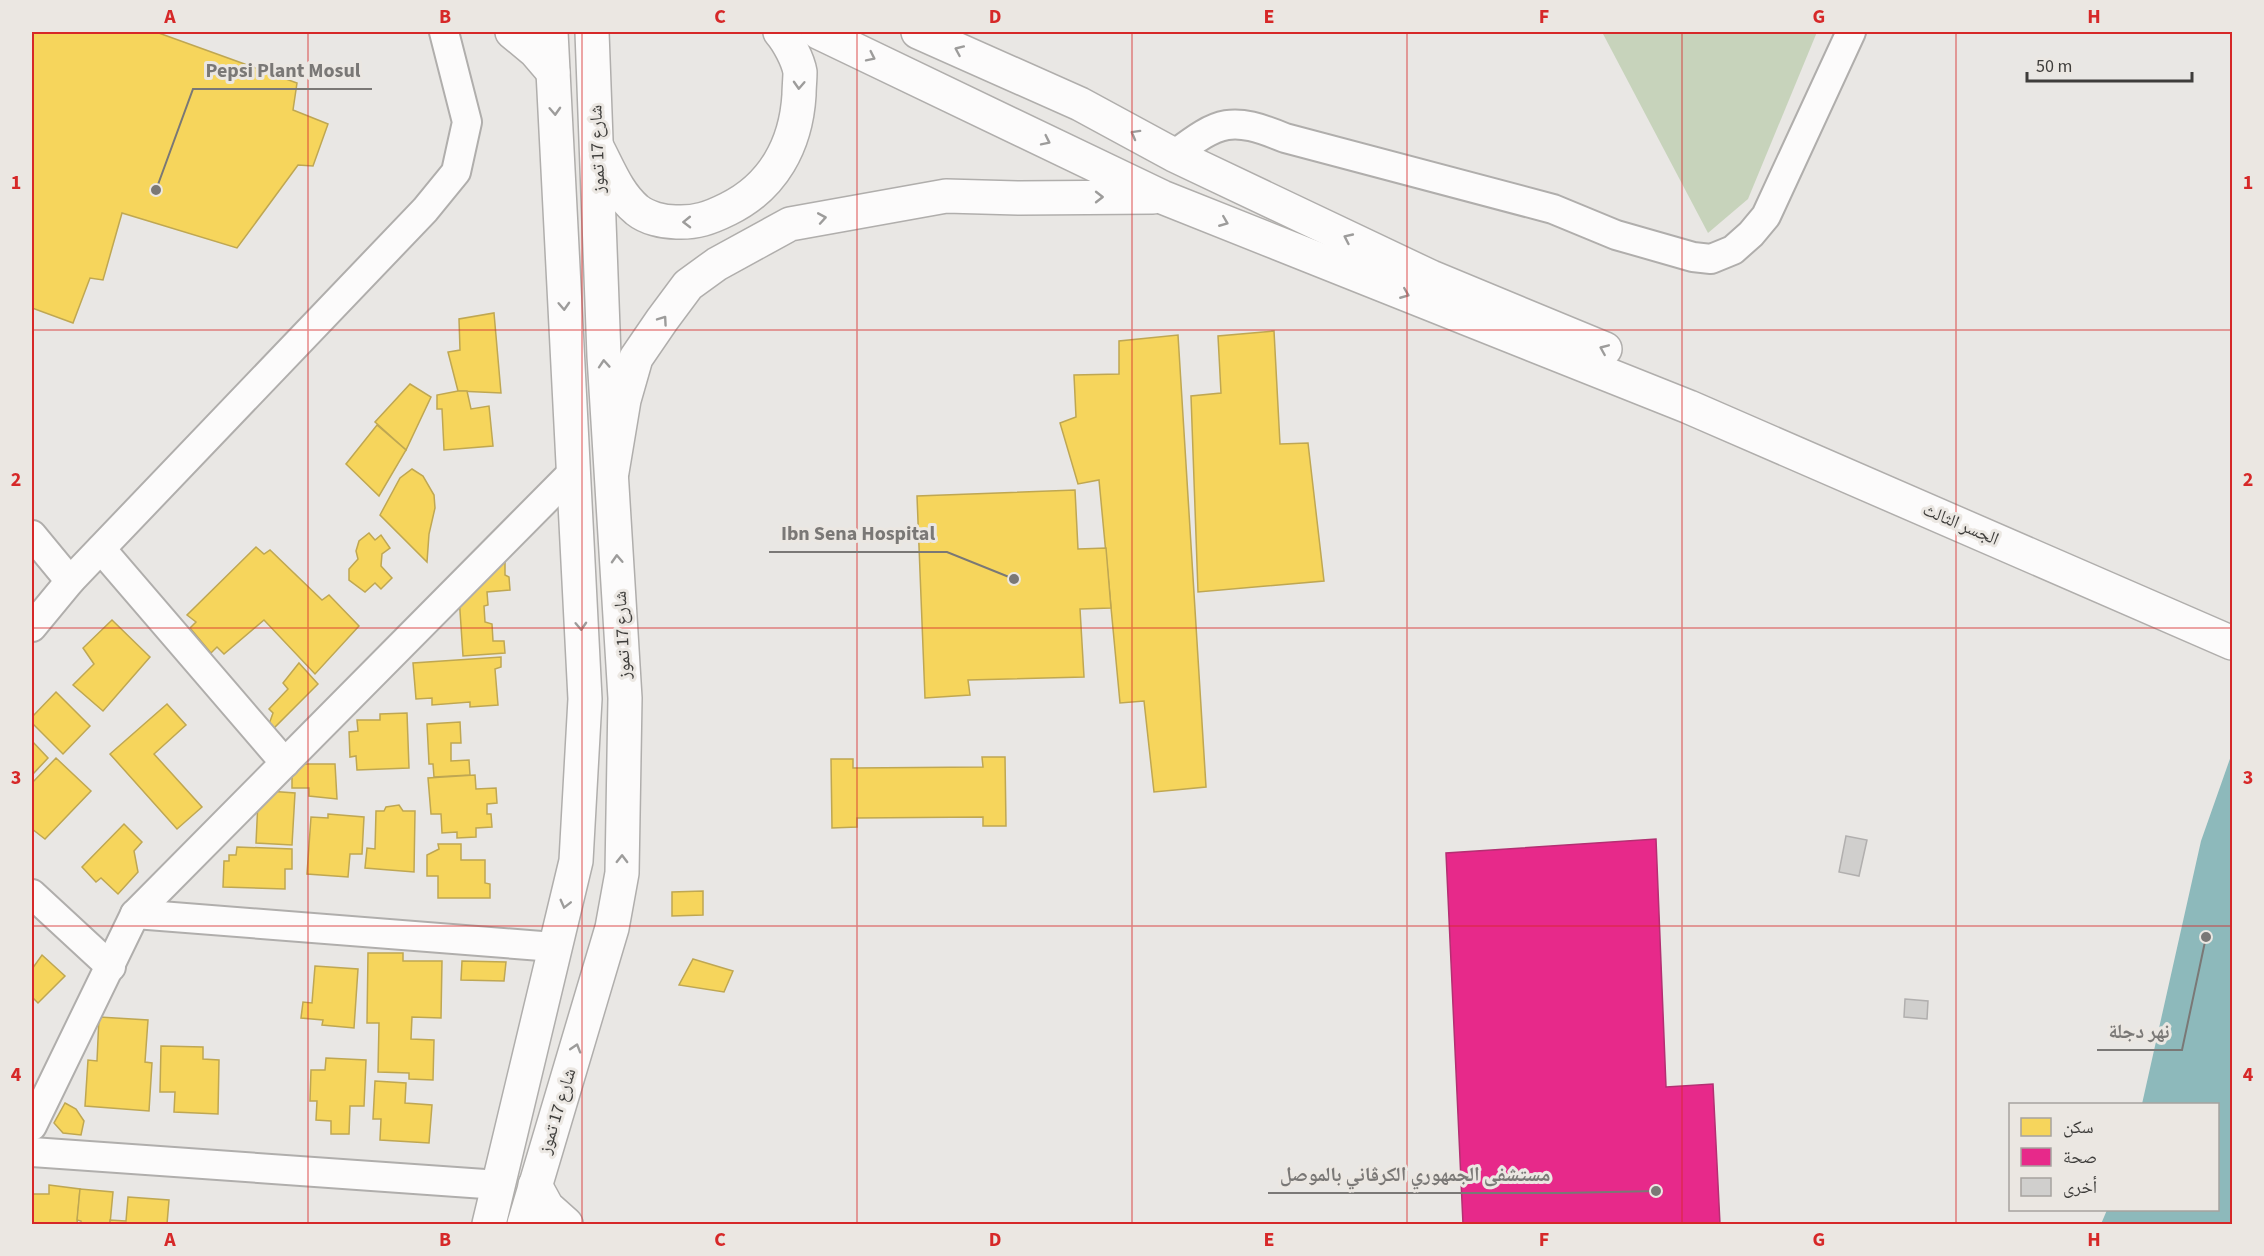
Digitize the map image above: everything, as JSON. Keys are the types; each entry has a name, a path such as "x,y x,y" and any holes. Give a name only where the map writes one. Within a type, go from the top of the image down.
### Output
{"main road":[{"path":"512,32 535,51 553,72"},
{"name":"شارع 17 تموز","path":"489,1224 576,861 585,699 551,32"},
{"name":"شارع 17 تموز","path":"524,1224 612,928 622,873 626,698 604,356 592,32"},
{"path":"598,149 618,189 638,211 663,222 699,222 748,198 765,183 780,163 791,140 798,108 800,71 780,32"},
{"path":"818,32 1162,197 1693,397"},
{"path":"918,32 1080,104 1174,155 1431,277 1693,397"},
{"path":"975,32 1080,104"},
{"path":"612,472 624,400 636,358 662,320 688,285 717,264 790,224 946,196 1162,197"},
{"name":"الجسر الثالث","path":"1693,397 2232,620"},
{"name":"الجسر الثالث","path":"1693,397 2232,643"},
{"path":"585,699 626,698"},
{"path":"535,1185 547,1207 566,1224"}],"street":[{"path":"32,627 101,549 425,210 456,172 467,122 444,32"},
{"path":"1174,155 1203,133 1224,125 1244,123 1285,138 1553,209 1616,236 1693,257 1711,259 1734,250 1766,216 1851,32"},
{"path":"32,1126 135,914 572,473"},
{"path":"32,535 70,582"},
{"path":"101,549 285,763"},
{"path":"32,894 111,967"},
{"path":"135,914 554,947"},
{"path":"32,1152 499,1185"}],"green space":[{"path":"1602,32 1817,32 1748,199 1708,233"}],"water":[{"path":"2232,753 2232,1224 2101,1224 2107,1211 2219,1211 2219,1103 2142,1103 2201,841"}],"building: سكن":[{"path":"32,32 156,32 297,83 293,110 328,124 313,166 298,165 237,248 122,213 103,280 90,278 73,323 32,308"},
{"path":"494,313 501,393 458,391 448,352 460,350 459,319"},
{"path":"1274,331 1280,444 1308,443 1324,581 1198,592 1191,396 1221,393 1218,336"},
{"path":"1178,335 1206,787 1154,792 1144,701 1120,703 1099,480 1078,484 1060,423 1076,417 1074,375 1119,374 1119,341"},
{"path":"410,384 431,397 406,450 375,422"},
{"path":"467,391 471,409 489,406 493,446 444,450 442,409 437,409 437,395"},
{"path":"377,425 406,450 379,496 346,464"},
{"path":"412,469 423,476 434,495 435,508 429,534 427,562 380,515 400,478"},
{"path":"1075,490 1078,549 1106,548 1111,608 1080,609 1084,677 968,680 970,695 925,698 917,496"},
{"path":"369,533 375,540 381,535 390,548 382,554 381,566 392,578 381,589 375,583 365,592 349,580 349,569 358,559 356,551 359,541"},
{"path":"256,547 264,554 270,550 322,600 329,595 359,626 315,674 264,620 224,654 217,647 211,653 190,628 196,622 187,615"},
{"path":"486,562 505,562 505,575 509,577 510,590 487,592 488,605 484,606 485,622 492,624 493,641 504,641 505,653 463,656 459,596"},
{"path":"112,620 150,657 103,711 73,685 94,664 83,648"},
{"path":"501,657 501,667 495,669 498,705 470,707 470,702 432,705 432,698 416,699 413,663"},
{"path":"299,663 318,684 271,731 268,727 273,713 269,709 288,689 283,683"},
{"path":"56,692 90,726 63,754 32,723 32,717"},
{"path":"167,704 186,725 154,754 202,807 177,829 110,754"},
{"path":"407,713 409,768 357,770 356,756 350,757 349,732 358,731 357,720 380,720 380,714"},
{"path":"460,722 461,743 451,743 451,761 469,760 470,775 434,777 433,764 429,764 427,724"},
{"path":"32,741 48,758 32,775"},
{"path":"982,757 1005,757 1006,826 983,826 983,817 857,818 857,827 832,828 831,759 853,759 853,768 983,767"},
{"path":"56,758 91,791 45,839 32,829 32,783"},
{"path":"303,764 335,764 337,799 309,796 309,788 292,788 292,775"},
{"path":"475,775 476,789 496,788 497,803 487,804 487,814 491,814 492,827 476,828 476,837 457,838 457,832 442,833 441,814 431,814 428,778"},
{"path":"268,791 295,793 292,845 256,843 258,801 267,802"},
{"path":"399,805 403,811 415,811 414,872 365,868 367,848 375,849 376,811 384,811 386,807"},
{"path":"328,814 364,817 362,854 350,854 348,877 307,874 311,817 328,818"},
{"path":"124,824 142,842 134,851 138,872 118,894 101,878 96,882 82,867"},
{"path":"438,844 461,844 461,860 485,860 485,883 490,884 490,898 438,898 438,876 427,876 427,855 439,849"},
{"path":"237,847 292,849 292,869 285,869 285,889 223,887 224,861 229,861 229,855 236,855"},
{"path":"703,891 703,915 672,916 672,892"},
{"path":"368,953 403,953 403,961 442,961 441,1018 412,1017 411,1039 434,1040 433,1080 409,1079 409,1073 378,1072 379,1023 367,1023"},
{"path":"42,955 65,976 38,1003 32,997 32,969"},
{"path":"693,959 733,971 724,992 679,985"},
{"path":"462,961 506,962 504,981 461,980"},
{"path":"315,966 358,969 354,1028 322,1025 323,1020 301,1018 303,1002 312,1003"},
{"path":"99,1017 148,1020 145,1062 152,1063 149,1111 85,1106 88,1060 97,1061"},
{"path":"161,1046 203,1047 203,1059 219,1060 218,1114 174,1112 175,1092 160,1092"},
{"path":"326,1058 366,1060 364,1106 350,1106 349,1134 331,1134 331,1121 316,1120 317,1101 310,1101 311,1070 325,1070"},
{"path":"375,1081 406,1083 405,1103 432,1105 429,1143 380,1140 381,1119 373,1119"},
{"path":"65,1103 76,1109 84,1121 81,1135 63,1133 54,1123"},
{"path":"49,1185 80,1189 77,1224 32,1224 32,1194 49,1194"},
{"path":"80,1189 113,1192 110,1224 81,1224 81,1221 77,1220"},
{"path":"128,1197 169,1200 167,1224 110,1224 110,1220 126,1221"}],"building: صحة":[{"path":"1656,839 1666,1087 1713,1084 1720,1224 1463,1224 1446,853"}],"building: أخرى":[{"path":"1846,836 1867,840 1859,876 1839,872"},
{"path":"1905,999 1928,1001 1927,1019 1904,1017"}],"place":[{"name":"Pepsi Plant Mosul","path":"156,190"},
{"name":"Ibn Sena Hospital","path":"1014,579"},
{"name":"نهر دجلة","path":"2206,937"},
{"name":"مستشفى الجمهوري الكرڤاني بالموصل","path":"1656,1191"}]}
